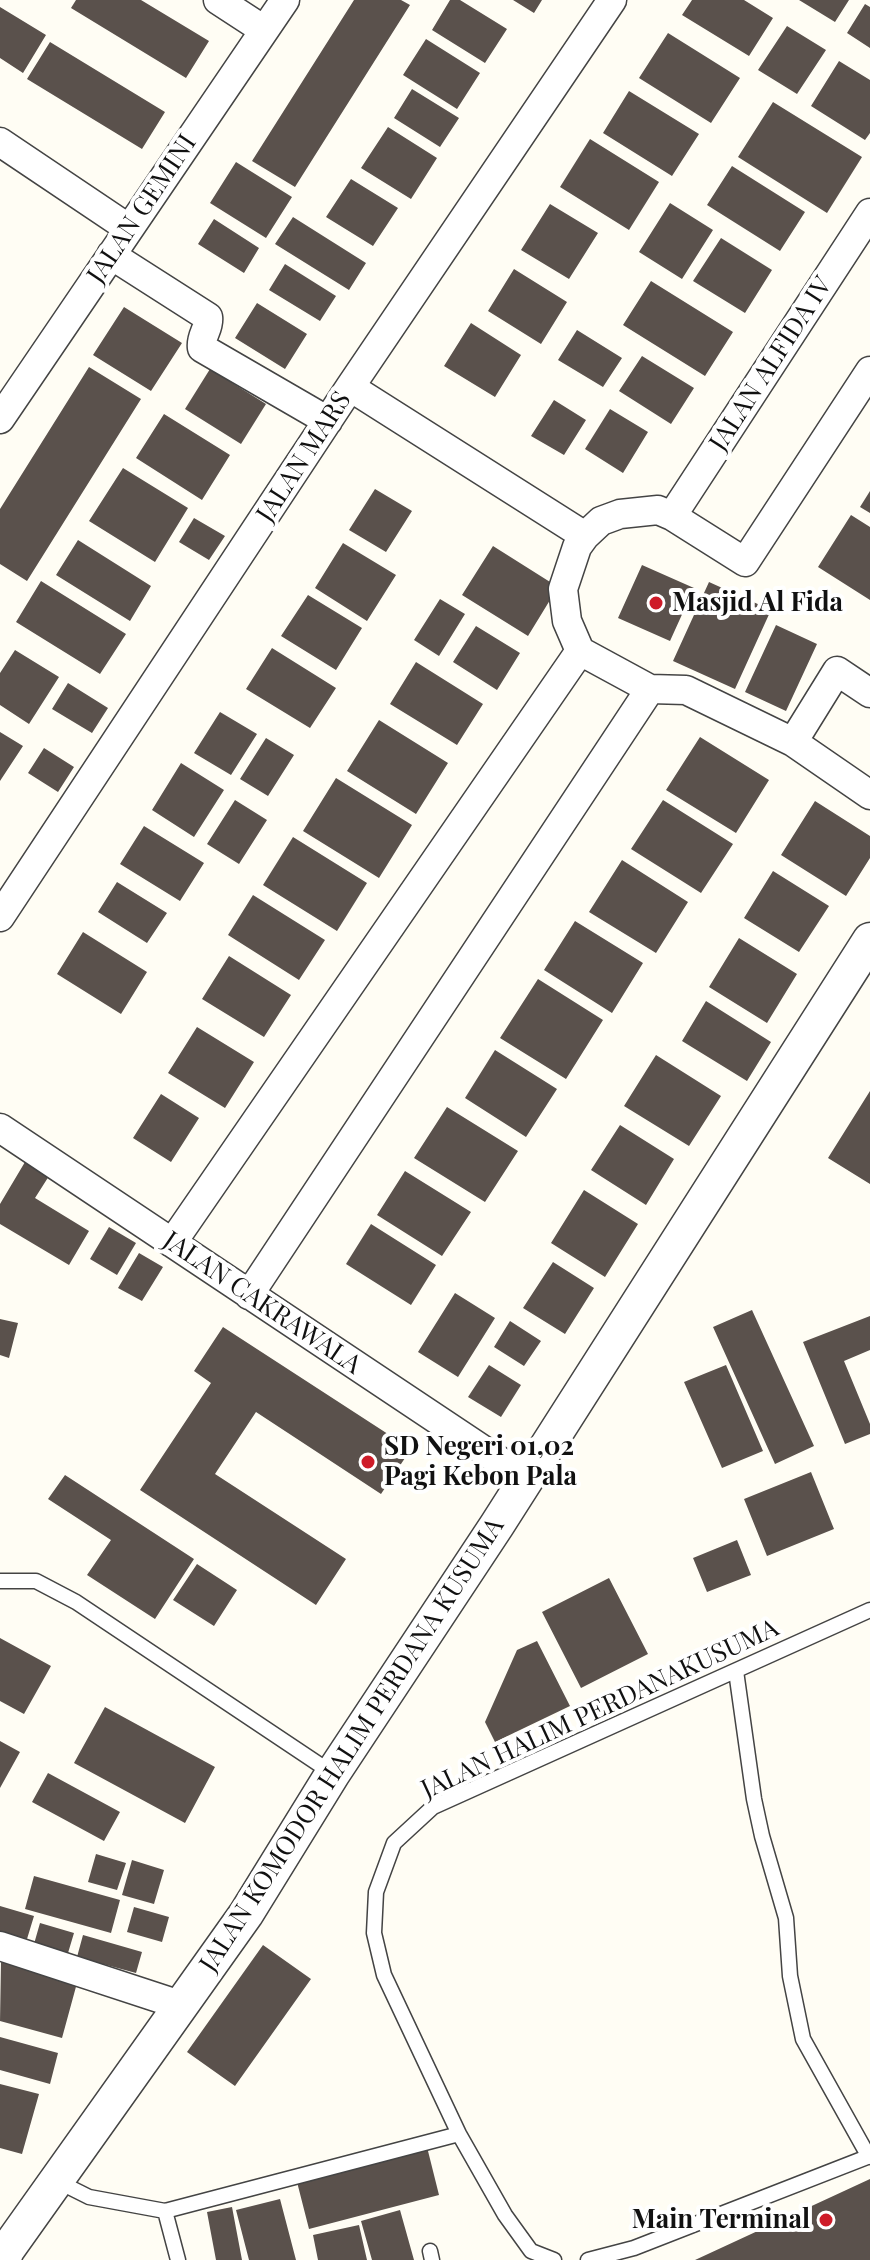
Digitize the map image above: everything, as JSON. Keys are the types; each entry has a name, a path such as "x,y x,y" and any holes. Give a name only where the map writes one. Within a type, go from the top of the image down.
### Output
{"street":[{"path":"218,0 264,30"},
{"name":"JALAN GEMINI","path":"0,419 285,0"},
{"name":"JALAN MARS","path":"0,917 350,387 612,0"},
{"path":"0,142 128,228"},
{"name":"JALAN ALFIDA IV","path":"672,516 870,213"},
{"path":"111,255 208,317 209,323 200,339 202,348 328,421"},
{"path":"870,371 745,562 658,510 620,514 601,521 585,536 571,559 563,589 567,621 580,651 650,689 686,690 793,742 870,795"},
{"path":"350,387 585,536"},
{"path":"172,1243 580,651"},
{"path":"793,742 837,671 870,693"},
{"path":"249,1295 650,689"},
{"name":"JALAN KOMODOR HALIM PERDANA KUSUMA","path":"3,2253 246,1914 333,1773 472,1564 870,940"},
{"name":"JALAN CAKRAWALA","path":"0,1128 525,1478"},
{"path":"0,1946 180,2005"}],"lane":[{"path":"0,1581 36,1581 76,1602 333,1773"},
{"name":"JALAN HALIM PERDANAKUSUMA","path":"554,2260 531,2251 505,2215 459,2134 384,1975 374,1933 376,1892 394,1843 433,1807 870,1610"},
{"path":"588,2260 634,2248 869,2156 803,2039 790,1976 786,1918 754,1799 736,1671"},
{"path":"55,2180 89,2197 165,2211 459,2134"},
{"path":"165,2211 178,2260"}],"building":[{"path":"76,0 141,0 209,41 186,78 71,8"},
{"path":"354,0 401,0 410,5 295,187 252,161"},
{"path":"450,0 460,0 507,29 485,63 432,30"},
{"path":"513,0 542,0 534,13"},
{"path":"692,0 744,0 773,18 749,56 682,15"},
{"path":"799,0 849,0 835,22"},
{"path":"865,4 870,7 870,48 847,33"},
{"path":"0,7 46,35 23,73 0,58"},
{"path":"787,26 826,50 797,94 758,70"},
{"path":"668,33 740,78 711,123 639,78"},
{"path":"426,39 480,73 457,109 403,75"},
{"path":"50,42 165,112 142,149 27,79"},
{"path":"839,61 870,80 870,133 865,140 811,106"},
{"path":"412,89 459,118 440,147 394,118"},
{"path":"629,91 699,134 672,176 603,133"},
{"path":"773,102 862,157 827,213 738,157"},
{"path":"388,127 437,158 411,199 361,168"},
{"path":"590,139 659,182 629,230 560,187"},
{"path":"236,162 292,197 266,238 210,203"},
{"path":"732,166 805,212 780,251 707,205"},
{"path":"351,179 398,208 373,246 326,217"},
{"path":"670,203 713,230 682,279 639,252"},
{"path":"550,204 598,233 569,279 521,250"},
{"path":"293,217 366,263 349,290 275,244"},
{"path":"214,219 259,248 244,273 198,244"},
{"path":"721,238 772,270 745,313 693,281"},
{"path":"285,264 336,296 320,321 269,290"},
{"path":"514,269 567,302 541,344 488,311"},
{"path":"651,281 733,332 705,376 623,325"},
{"path":"257,303 307,334 285,369 235,338"},
{"path":"124,307 182,343 151,391 93,355"},
{"path":"471,323 521,355 495,397 444,366"},
{"path":"577,330 622,358 603,387 558,360"},
{"path":"642,356 694,388 671,424 619,391"},
{"path":"89,367 141,399 27,581 0,564 0,509"},
{"path":"210,369 266,404 241,444 185,409"},
{"path":"554,400 586,420 564,455 531,436"},
{"path":"610,409 648,432 623,473 585,449"},
{"path":"164,414 230,455 202,500 136,458"},
{"path":"123,468 188,508 155,562 89,521"},
{"path":"375,489 412,511 386,552 349,530"},
{"path":"870,491 870,513 860,507"},
{"path":"851,515 870,527 870,600 818,567"},
{"path":"194,518 225,536 209,560 179,542"},
{"path":"78,540 151,586 130,621 56,575"},
{"path":"343,543 396,575 367,621 315,588"},
{"path":"493,546 558,587 528,636 462,595"},
{"name":"Masjid Al Fida","path":"642,565 694,588 670,641 618,618"},
{"path":"41,581 126,634 100,674 16,622"},
{"path":"709,582 771,610 735,689 673,661"},
{"path":"308,595 362,628 336,670 281,636"},
{"path":"440,599 465,614 439,656 414,640"},
{"path":"776,625 817,644 786,711 745,692"},
{"path":"476,626 520,653 497,690 453,662"},
{"path":"272,648 336,688 310,728 246,689"},
{"path":"15,650 59,677 29,724 0,705 0,673"},
{"path":"416,662 483,704 457,745 390,704"},
{"path":"68,683 108,708 92,733 52,709"},
{"path":"220,712 257,734 231,775 194,753"},
{"path":"379,720 448,763 416,814 347,771"},
{"path":"0,732 23,746 0,781"},
{"path":"700,737 769,780 736,833 666,790"},
{"path":"266,738 294,755 268,796 240,779"},
{"path":"44,748 74,767 58,792 28,773"},
{"path":"181,763 224,790 194,837 152,810"},
{"path":"336,778 412,825 379,878 303,831"},
{"path":"235,800 267,820 239,864 207,844"},
{"path":"663,800 733,844 701,893 631,849"},
{"path":"815,801 870,836 870,858 846,896 781,855"},
{"path":"144,826 204,863 180,901 120,864"},
{"path":"293,837 367,883 337,931 263,885"},
{"path":"622,860 688,902 656,953 589,912"},
{"path":"773,871 829,906 799,952 744,918"},
{"path":"117,882 167,913 147,943 98,912"},
{"path":"253,895 325,940 299,980 228,935"},
{"path":"575,921 643,963 612,1013 544,970"},
{"path":"83,932 147,972 121,1014 57,974"},
{"path":"739,938 797,974 767,1023 709,987"},
{"path":"229,956 291,995 264,1037 202,999"},
{"path":"538,979 603,1020 566,1079 500,1038"},
{"path":"706,1001 771,1042 747,1081 682,1041"},
{"path":"197,1027 254,1062 225,1108 168,1073"},
{"path":"495,1050 557,1089 526,1137 465,1098"},
{"path":"656,1055 721,1096 689,1146 624,1106"},
{"path":"870,1091 870,1184 828,1158"},
{"path":"161,1094 199,1118 171,1162 133,1138"},
{"path":"447,1107 518,1151 485,1202 414,1158"},
{"path":"620,1125 674,1159 646,1205 591,1170"},
{"path":"25,1162 49,1176 35,1198 89,1231 69,1265 0,1224 0,1204"},
{"path":"405,1171 471,1212 442,1256 377,1215"},
{"path":"584,1190 638,1224 605,1277 551,1243"},
{"path":"371,1224 436,1265 411,1305 346,1264"},
{"path":"109,1227 136,1243 117,1275 90,1259"},
{"path":"139,1253 163,1267 142,1301 118,1288"},
{"path":"553,1262 594,1288 565,1334 523,1308"},
{"path":"455,1293 495,1318 458,1377 418,1352"},
{"path":"752,1310 814,1446 775,1464 713,1327"},
{"path":"870,1316 870,1350 844,1361 870,1424 870,1434 845,1444 803,1342"},
{"path":"0,1319 18,1323 9,1358 0,1355"},
{"path":"510,1321 541,1341 524,1366 494,1347"},
{"name":"SD Negeri 01,02 Pagi Kebon Pala","path":"223,1327 411,1449 381,1494 256,1412 215,1474 346,1559 316,1605 140,1490 211,1383 194,1371"},
{"path":"489,1365 521,1385 501,1417 468,1397"},
{"path":"726,1365 763,1451 722,1468 684,1382"},
{"path":"811,1472 834,1529 767,1556 744,1499"},
{"path":"65,1475 194,1559 155,1619 87,1575 111,1540 48,1499"},
{"path":"737,1540 751,1575 707,1592 693,1558"},
{"path":"197,1564 237,1590 214,1626 173,1600"},
{"path":"609,1578 648,1654 581,1688 542,1612"},
{"path":"0,1638 51,1666 24,1714 0,1701"},
{"path":"537,1641 570,1706 495,1742 485,1722 517,1650"},
{"path":"105,1707 215,1767 185,1823 74,1763"},
{"path":"0,1741 20,1752 0,1788"},
{"path":"48,1773 120,1812 104,1841 32,1802"},
{"path":"96,1854 126,1863 117,1890 88,1882"},
{"path":"132,1860 164,1870 154,1904 122,1895"},
{"path":"34,1876 120,1900 111,1933 25,1909"},
{"path":"0,1906 34,1916 27,1939 0,1931"},
{"path":"134,1907 169,1917 162,1942 127,1932"},
{"path":"40,1923 74,1933 68,1953 34,1944"},
{"path":"83,1935 142,1952 136,1973 77,1957"},
{"path":"263,1945 311,1979 235,2086 187,2052"},
{"path":"1,1962 77,1983 62,2038 0,2021"},
{"path":"0,2037 58,2053 50,2084 0,2070"},
{"path":"0,2084 39,2094 22,2154 0,2148"},
{"path":"427,2147 439,2195 309,2229 297,2182"},
{"name":"Main Terminal","path":"870,2179 870,2260 695,2260"},
{"path":"280,2199 296,2260 249,2260 236,2210"},
{"path":"232,2207 242,2260 216,2260 207,2212"},
{"path":"400,2210 414,2260 372,2260 361,2221"},
{"path":"359,2225 367,2260 318,2260 313,2235"}],"place":[{"name":"Masjid Al Fida","path":"656,603"},
{"name":"SD Negeri 01,02 Pagi Kebon Pala","path":"368,1462"},
{"name":"Main Terminal","path":"826,2220"}]}
